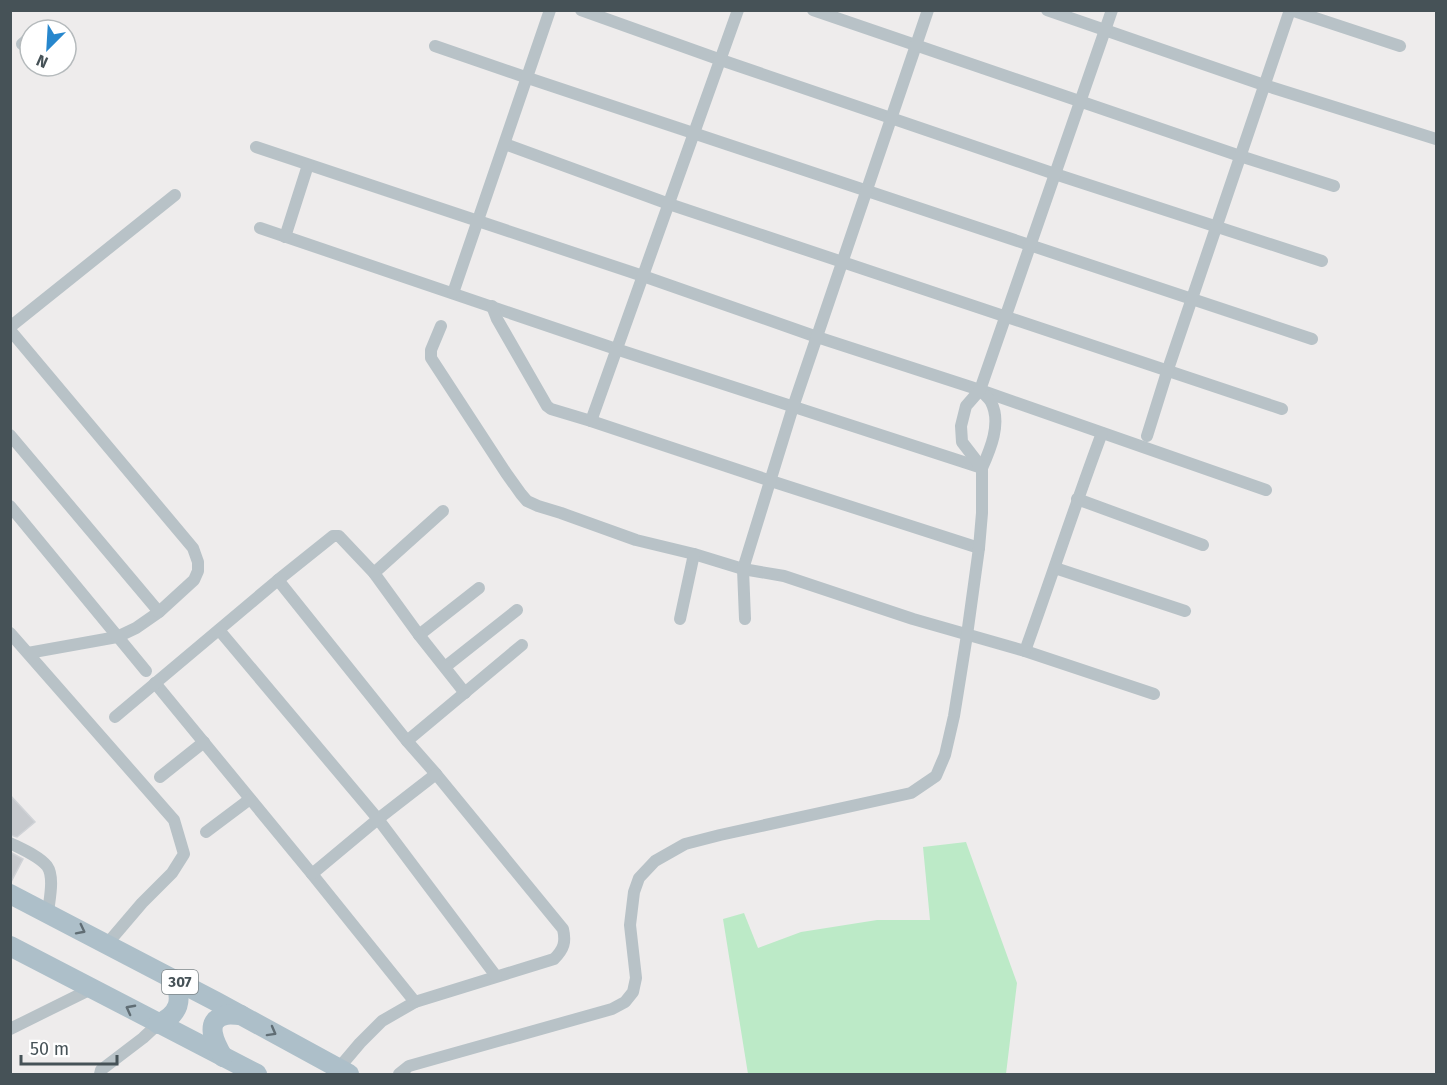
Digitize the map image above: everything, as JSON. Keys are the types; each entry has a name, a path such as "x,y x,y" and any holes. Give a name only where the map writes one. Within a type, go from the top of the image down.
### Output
{"main road":[{"name":"307","path":"10,894 174,979 343,1072"},
{"path":"10,946 257,1074"},
{"path":"159,1024 178,1007 179,990 174,979"},
{"path":"224,1057 212,1034 213,1025 224,1015 241,1015"}],"street":[{"path":"453,293 550,10"},
{"path":"581,10 1055,174 1322,261"},
{"path":"591,421 738,10"},
{"path":"813,10 1334,186"},
{"path":"745,619 743,569 793,407 928,10"},
{"path":"1047,10 1264,85 1437,139"},
{"path":"982,468 962,442 961,426 966,406 981,390 1112,10"},
{"path":"1147,436 1290,10 1400,46"},
{"path":"435,46 1312,339"},
{"path":"505,144 843,264 1282,409"},
{"path":"256,147 643,276 817,337 981,390 1266,490"},
{"path":"285,237 308,165"},
{"path":"28,653 117,637 136,628 159,612 194,579 198,571 198,562 193,548 10,329 175,195"},
{"path":"260,228 616,349 982,468"},
{"path":"492,306 497,319 551,410 591,421 979,548"},
{"path":"441,326 431,350 431,358 506,473 527,501 636,540 743,569 784,576 1154,694"},
{"path":"399,1074 409,1066 612,1009 625,1002 633,992 636,978 630,925 634,892 639,878 655,861 685,844 911,793 936,776 945,755 954,716 979,548 982,468 992,447 995,432 991,402 981,390"},
{"path":"1025,651 1102,433"},
{"path":"10,435 159,612"},
{"path":"1077,499 1203,545"},
{"path":"10,506 146,671"},
{"path":"374,573 443,511"},
{"path":"115,717 278,580 336,535 374,573 465,693"},
{"path":"680,619 694,554"},
{"path":"1055,568 1185,611"},
{"path":"278,580 407,741 563,929 565,939 562,950 554,959 415,1002 382,1021 360,1042 343,1072"},
{"path":"419,635 479,588"},
{"path":"445,668 517,610"},
{"path":"219,630 378,819 496,976"},
{"path":"10,633 174,820 184,854 172,873 142,903 107,944"},
{"path":"407,741 522,645"},
{"path":"155,683 415,1002"},
{"path":"160,777 204,742"},
{"path":"312,874 436,774"},
{"path":"206,832 250,799"},
{"path":"10,843 36,857 47,866 51,889 48,913"},
{"path":"10,1029 91,988"},
{"path":"100,1074 100,1070 159,1024"}],"green space":[{"path":"966,842 1017,983 1006,1074 748,1074 723,919 744,913 758,948 801,932 877,920 930,920 923,847"}],"building":[{"path":"10,795 35,822 17,837 10,835"},
{"path":"10,852 23,859 11,882 10,882"}]}
